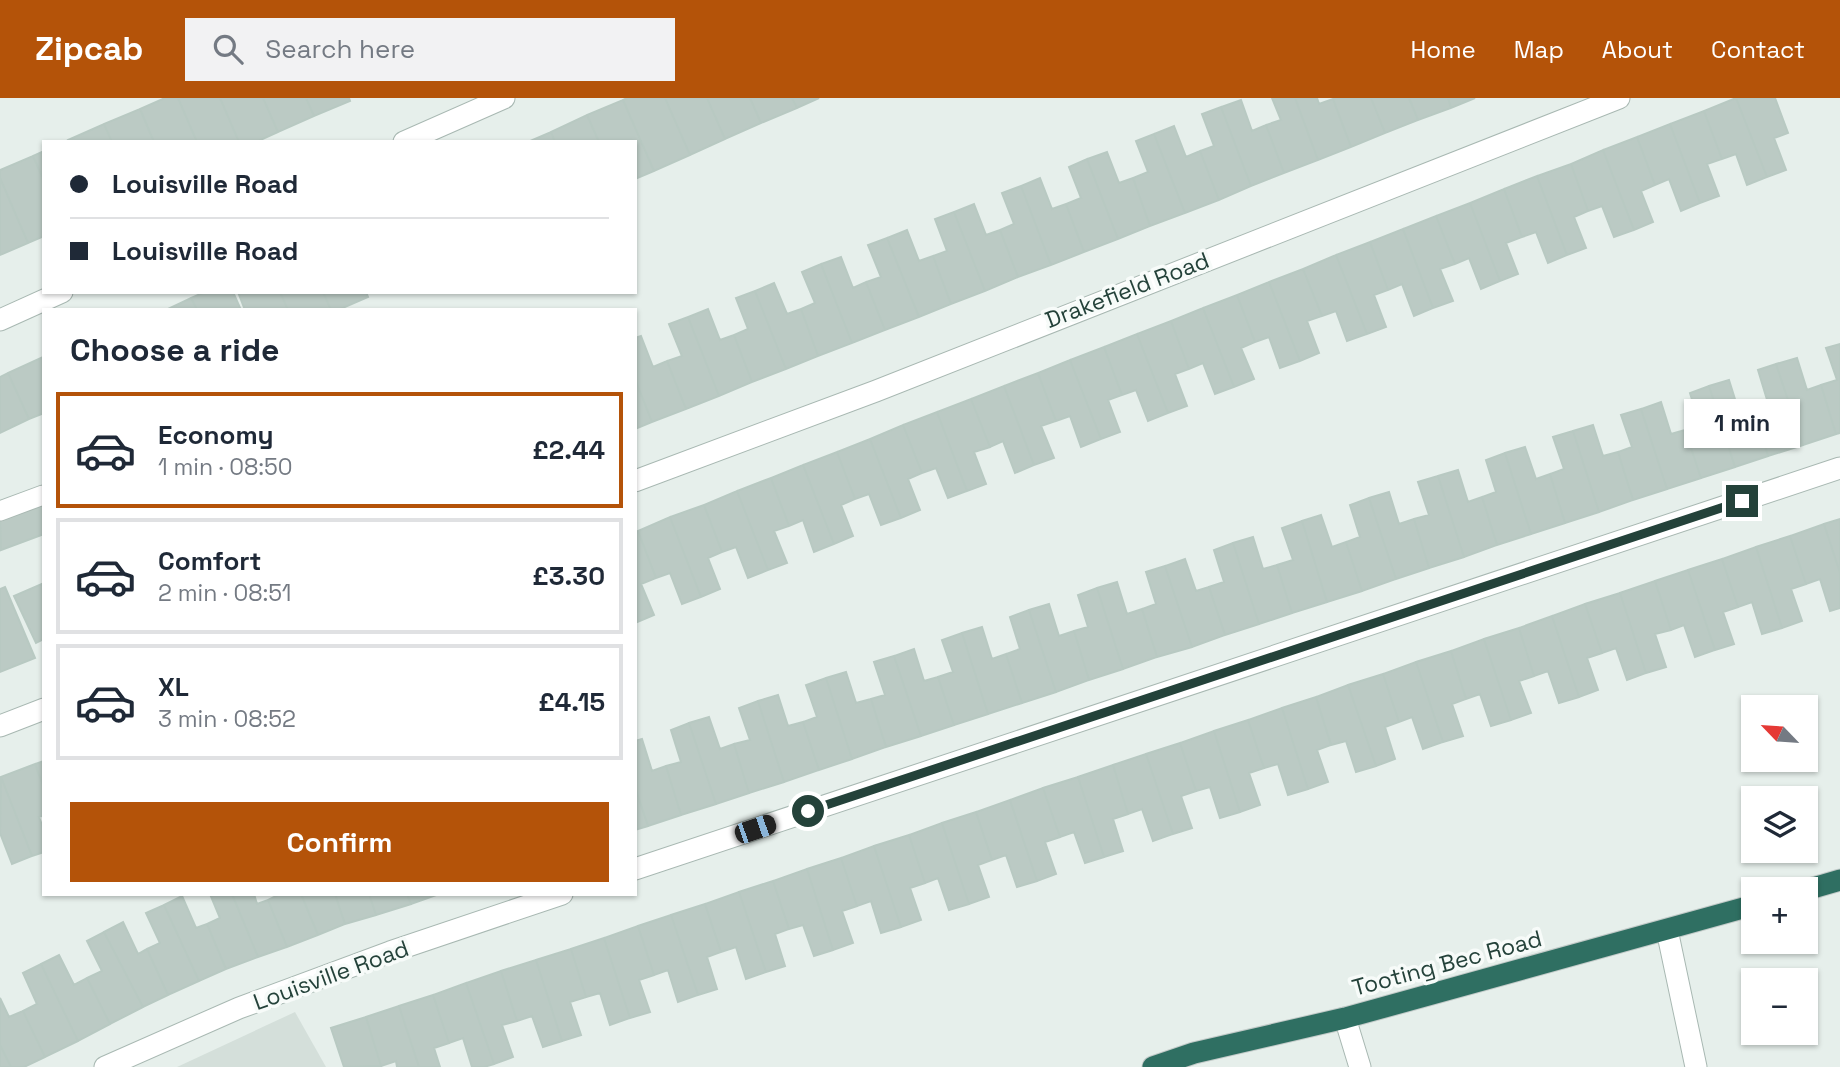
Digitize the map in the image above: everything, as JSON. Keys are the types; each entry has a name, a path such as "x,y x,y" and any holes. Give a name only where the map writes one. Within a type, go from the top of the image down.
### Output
{"highway":[{"path":"1818,886 1840,880"},
{"name":"Tooting Bec Road","path":"1153,1067 1194,1053 1345,1018 1741,909"}],"street":[{"path":"409,140 504,98"},
{"name":"Drakefield Road","path":"637,480 876,391 1619,98"},
{"path":"0,320 58,294"},
{"path":"637,868 1840,468"},
{"path":"0,726 42,710"},
{"name":"Louisville Road","path":"105,1067 239,1008 390,952 556,896"},
{"path":"1667,930 1696,1067"},
{"path":"1345,1018 1360,1067"}],"lane":[{"path":"0,511 42,495"}],"shaded area":[{"path":"295,1012 326,1067 177,1067"}],"building":[{"path":"165,98 178,98 196,140 153,140 140,109"},
{"path":"178,98 220,98 238,140 196,140"},
{"path":"220,98 263,98 278,132 260,140 238,140"},
{"path":"263,98 306,98 314,116 278,132"},
{"path":"306,98 349,98 350,101 314,116"},
{"path":"665,98 690,155 654,171 623,100"},
{"path":"665,98 707,98 725,139 690,155"},
{"path":"707,98 750,98 761,123 725,139"},
{"path":"750,98 792,98 797,108 761,123"},
{"path":"792,98 819,98 797,108"},
{"path":"1272,98 1295,98 1318,160 1284,173 1266,125 1281,120"},
{"path":"1295,98 1317,98 1319,104 1333,99 1351,147 1318,160"},
{"path":"1371,98 1385,133 1351,147 1333,99"},
{"path":"1371,98 1409,98 1418,120 1385,133"},
{"path":"1409,98 1448,98 1451,108 1418,120"},
{"path":"1448,98 1475,98 1451,108"},
{"path":"1736,98 1767,177 1747,185 1736,154 1722,159 1704,111"},
{"path":"1736,98 1775,98 1788,133 1774,138 1786,170 1767,177"},
{"path":"623,100 654,171 637,178 637,140 598,140 587,115"},
{"path":"1241,100 1252,131 1266,125 1284,173 1251,186 1221,107"},
{"path":"1221,107 1251,186 1219,200 1200,151 1214,146 1202,114"},
{"path":"140,109 153,140 111,140 104,124"},
{"path":"1704,111 1722,159 1707,164 1719,196 1700,203 1670,124"},
{"path":"587,115 598,140 554,140 551,132"},
{"path":"104,124 111,140 68,140"},
{"path":"1670,124 1700,203 1681,211 1669,179 1655,185 1637,137"},
{"path":"1174,126 1186,157 1200,151 1219,200 1185,213 1154,134"},
{"path":"551,132 554,140 533,140"},
{"path":"1154,134 1185,213 1150,226 1133,178 1148,172 1136,141"},
{"path":"1637,137 1655,185 1641,191 1653,222 1634,230 1603,150"},
{"path":"1603,150 1634,230 1614,237 1602,206 1588,211 1571,164"},
{"path":"42,152 42,176 33,156"},
{"path":"1107,152 1119,183 1133,178 1150,226 1118,239 1087,159"},
{"path":"33,156 42,176 42,237 28,243 0,178 0,170"},
{"path":"1087,159 1118,239 1084,252 1066,204 1081,198 1069,167"},
{"path":"1571,164 1588,211 1574,217 1586,248 1567,255 1537,176"},
{"path":"1537,176 1567,255 1548,263 1536,232 1522,237 1504,189"},
{"path":"0,178 28,243 0,255"},
{"path":"1040,178 1052,209 1066,204 1084,252 1051,265 1021,186"},
{"path":"1021,186 1051,265 1018,277 1000,230 1014,224 1002,193"},
{"path":"1504,189 1522,237 1506,243 1518,274 1500,281 1470,203"},
{"path":"1470,203 1500,281 1481,289 1469,258 1455,264 1436,216"},
{"path":"974,204 986,235 1000,230 1018,277 985,291 954,212"},
{"path":"954,212 985,291 951,304 933,256 947,251 935,219"},
{"path":"1436,216 1455,264 1440,269 1453,301 1433,308 1403,229"},
{"path":"1403,229 1433,308 1414,316 1402,284 1388,290 1370,242"},
{"path":"907,230 919,261 933,256 951,304 919,317 887,238"},
{"path":"887,238 919,317 885,330 866,282 881,277 868,245"},
{"path":"1370,242 1388,290 1374,295 1386,327 1367,334 1336,255"},
{"path":"1336,255 1367,334 1347,341 1336,311 1322,316 1303,269"},
{"path":"841,257 853,288 866,282 885,330 852,343 821,264"},
{"path":"821,264 852,343 818,356 801,309 815,303 802,272"},
{"path":"1303,269 1322,316 1307,321 1319,353 1300,361 1269,282"},
{"path":"1269,282 1300,361 1280,368 1269,337 1255,342 1237,295"},
{"path":"774,283 787,314 801,309 818,356 786,369 755,291"},
{"path":"755,291 786,369 752,382 734,335 748,329 736,298"},
{"path":"200,294 234,294 240,308 196,308 191,298"},
{"path":"239,294 281,294 287,308 244,308"},
{"path":"281,294 324,294 330,308 287,308"},
{"path":"324,294 367,294 368,297 343,308 330,308"},
{"path":"1237,295 1255,342 1241,348 1254,379 1234,387 1203,308"},
{"path":"191,298 196,308 170,308"},
{"path":"1203,308 1234,387 1215,394 1203,363 1189,369 1171,321"},
{"path":"708,309 720,340 734,335 752,382 719,396 688,317"},
{"path":"688,317 719,396 686,409 667,361 682,356 669,324"},
{"path":"1171,321 1189,369 1175,374 1187,406 1168,413 1137,334"},
{"path":"1137,334 1168,413 1148,421 1136,390 1122,395 1104,347"},
{"path":"641,336 653,367 667,361 686,409 652,422 637,384 637,337"},
{"path":"1840,344 1840,433 1836,434 1821,385 1837,380 1826,348"},
{"path":"1104,347 1122,395 1108,400 1120,432 1101,439 1070,360"},
{"path":"42,357 42,414 29,419 8,373"},
{"path":"1797,358 1807,390 1821,385 1836,434 1803,445 1776,364"},
{"path":"1070,360 1101,439 1081,447 1070,416 1056,421 1038,373"},
{"path":"1776,364 1803,445 1768,456 1753,407 1768,403 1758,370"},
{"path":"8,373 29,419 0,433 0,377"},
{"path":"1038,373 1056,421 1041,426 1054,458 1034,465 1004,386"},
{"path":"1729,380 1739,412 1753,407 1768,456 1735,467 1709,386"},
{"path":"637,384 652,422 637,428"},
{"path":"1004,386 1034,465 1015,473 1003,441 990,447 971,399"},
{"path":"1709,386 1735,467 1701,478 1685,430 1700,425 1690,393"},
{"path":"971,399 990,447 974,452 986,484 967,491 937,412"},
{"path":"1661,402 1671,434 1685,430 1701,478 1667,489 1641,409"},
{"path":"1641,409 1667,489 1633,500 1618,452 1632,447 1621,415"},
{"path":"937,412 967,491 948,498 936,468 922,473 903,425"},
{"path":"903,425 922,473 908,479 920,510 901,518 870,439"},
{"path":"1593,425 1603,456 1618,452 1633,500 1599,512 1573,431"},
{"path":"1573,431 1599,512 1565,523 1550,474 1564,469 1553,437"},
{"path":"870,439 901,518 881,525 869,494 855,499 837,452"},
{"path":"1525,447 1536,479 1550,474 1565,523 1531,534 1505,453"},
{"path":"837,452 855,499 841,505 853,536 834,544 803,465"},
{"path":"1505,453 1531,534 1497,545 1482,497 1496,492 1486,460"},
{"path":"803,465 834,544 814,552 803,520 789,526 771,478"},
{"path":"1458,470 1468,502 1482,497 1497,545 1464,557 1438,476"},
{"path":"1438,476 1464,557 1429,568 1414,519 1429,515 1418,482"},
{"path":"771,478 789,526 774,531 787,563 768,570 737,491"},
{"path":"737,491 768,570 748,578 736,547 722,552 704,505"},
{"path":"1389,492 1399,524 1414,519 1429,568 1396,579 1369,498"},
{"path":"1369,498 1396,579 1362,591 1346,542 1360,537 1350,505"},
{"path":"42,502 42,535 1,550 0,517"},
{"path":"704,505 722,552 708,558 720,589 701,597 670,517"},
{"path":"1321,515 1332,547 1346,542 1362,591 1327,602 1302,521"},
{"path":"670,517 701,597 682,604 670,573 656,578 638,531"},
{"path":"1840,519 1840,573 1824,524"},
{"path":"1302,521 1327,602 1292,613 1277,565 1293,560 1282,528"},
{"path":"1824,524 1840,573 1840,608 1830,611 1820,579 1806,584 1790,536"},
{"path":"637,531 656,578 641,584 654,615 637,622"},
{"path":"1790,536 1806,584 1791,589 1802,621 1782,628 1756,547"},
{"path":"1253,537 1263,569 1277,565 1292,613 1259,624 1233,543"},
{"path":"1233,543 1259,624 1225,635 1209,587 1224,582 1214,550"},
{"path":"1756,547 1782,628 1762,634 1752,602 1738,607 1722,559"},
{"path":"1185,559 1196,591 1209,587 1225,635 1192,647 1165,566"},
{"path":"1722,559 1738,607 1723,612 1734,644 1715,650 1688,570"},
{"path":"1165,566 1192,647 1157,657 1142,609 1156,604 1146,572"},
{"path":"1688,570 1715,650 1695,657 1684,625 1671,630 1655,581"},
{"path":"1655,581 1671,630 1655,634 1666,667 1646,673 1620,593"},
{"path":"1117,582 1127,614 1142,609 1157,657 1123,669 1097,588"},
{"path":"42,584 42,640 36,643 14,596"},
{"path":"5,587 35,658 0,672 0,589"},
{"path":"1097,588 1123,669 1089,680 1074,631 1088,627 1078,595"},
{"path":"1620,593 1646,673 1627,680 1616,648 1602,653 1585,604"},
{"path":"1049,604 1059,636 1074,631 1089,680 1056,692 1029,610"},
{"path":"1585,604 1602,653 1587,658 1598,690 1579,697 1552,616"},
{"path":"1029,610 1056,692 1022,703 1006,654 1020,649 1010,617"},
{"path":"1552,616 1579,697 1559,703 1548,671 1534,676 1519,628"},
{"path":"982,627 992,659 1006,654 1022,703 988,714 962,633"},
{"path":"1519,628 1534,676 1519,681 1531,713 1511,720 1484,639"},
{"path":"962,633 988,714 954,725 938,677 953,672 942,640"},
{"path":"1484,639 1511,720 1491,726 1480,694 1466,699 1451,651"},
{"path":"914,649 924,681 938,677 954,725 921,736 894,656"},
{"path":"1451,651 1466,699 1452,704 1463,736 1443,742 1416,662"},
{"path":"894,656 921,736 886,747 871,699 885,695 874,662"},
{"path":"1416,662 1443,742 1423,749 1412,717 1399,722 1383,674"},
{"path":"846,672 856,703 871,699 886,747 852,759 826,678"},
{"path":"1383,674 1399,722 1385,727 1395,759 1376,766 1348,685"},
{"path":"826,678 852,759 819,770 803,722 817,717 806,685"},
{"path":"1348,685 1376,766 1356,772 1346,741 1331,745 1316,697"},
{"path":"778,695 788,726 803,722 819,770 784,782 758,701"},
{"path":"1316,697 1331,745 1317,750 1328,782 1308,789 1282,708"},
{"path":"758,701 784,782 749,793 734,744 750,740 739,708"},
{"path":"1282,708 1308,789 1288,795 1278,764 1264,768 1248,720"},
{"path":"709,717 720,749 734,744 749,793 716,804 689,723"},
{"path":"1248,720 1264,768 1249,773 1260,805 1240,812 1214,731"},
{"path":"689,723 716,804 681,815 666,766 681,762 671,730"},
{"path":"1214,731 1240,812 1220,818 1210,787 1196,791 1180,743"},
{"path":"642,739 652,771 666,766 681,815 648,826 637,793 637,740"},
{"path":"1180,743 1196,791 1181,796 1192,828 1173,834 1146,754"},
{"path":"1146,754 1173,834 1153,841 1142,809 1128,814 1113,765"},
{"path":"42,762 42,783 35,764"},
{"path":"35,764 42,783 42,816 39,817 42,825 42,853 32,856 1,777"},
{"path":"1113,765 1128,814 1113,819 1123,851 1104,857 1078,777"},
{"path":"1,777 32,856 12,864 0,833"},
{"path":"1078,777 1104,857 1085,863 1074,832 1060,837 1043,788"},
{"path":"1043,788 1060,837 1045,842 1056,874 1037,881 1010,800"},
{"path":"637,793 648,826 637,829"},
{"path":"1010,800 1037,881 1017,887 1006,855 992,860 976,812"},
{"path":"976,812 992,860 978,865 989,897 969,904 942,823"},
{"path":"942,823 969,904 949,910 938,878 925,883 909,835"},
{"path":"909,835 925,883 910,888 921,920 901,927 874,846"},
{"path":"874,846 901,927 881,933 871,901 857,906 841,858"},
{"path":"841,858 857,906 842,911 853,943 833,950 807,869"},
{"path":"807,869 833,950 814,956 803,925 789,929 773,881"},
{"path":"773,881 789,929 775,934 785,966 766,972 739,892"},
{"path":"739,892 766,972 746,979 736,947 721,952 705,904"},
{"path":"182,896 196,928 207,924 226,969 199,981 164,905"},
{"path":"211,896 233,896 258,957 226,969 207,924 220,918"},
{"path":"233,896 255,896 257,904 268,900 287,947 258,957"},
{"path":"276,896 302,896 318,935 287,947 268,900"},
{"path":"302,896 336,896 345,924 318,935"},
{"path":"336,896 370,896 376,915 345,924"},
{"path":"370,896 408,896 411,904 376,915"},
{"path":"408,896 433,896 411,904"},
{"path":"705,904 721,952 707,957 717,989 698,995 671,915"},
{"path":"164,905 199,981 168,995 147,949 160,943 146,913"},
{"path":"671,915 698,995 678,1002 668,970 654,975 638,926"},
{"path":"123,922 138,954 147,949 168,995 143,1007 104,932"},
{"path":"638,926 654,975 639,980 650,1012 630,1018 604,938"},
{"path":"104,932 143,1007 110,1024 87,978 102,971 87,941"},
{"path":"604,938 630,1018 610,1025 600,993 586,997 571,949"},
{"path":"571,949 586,997 570,1002 581,1035 562,1041 536,960"},
{"path":"59,955 74,985 87,978 110,1024 78,1041 41,964"},
{"path":"536,960 562,1041 543,1047 532,1016 517,1021 501,971"},
{"path":"41,964 78,1041 45,1057 23,1011 37,1004 23,973"},
{"path":"501,971 517,1021 502,1025 513,1057 494,1064 466,983"},
{"path":"466,983 494,1064 484,1067 472,1067 463,1038 449,1043 433,995"},
{"path":"433,995 449,1043 434,1048 440,1067 419,1067 399,1006"},
{"path":"0,998 9,1017 23,1011 45,1057 24,1067 11,1067 0,1045"},
{"path":"399,1006 419,1067 397,1067 396,1061 381,1066 366,1017"},
{"path":"366,1017 381,1066 344,1067 331,1028"},
{"path":"0,1045 11,1067 0,1067"}],"route":[{"path":"808,811 1742,501"}]}
